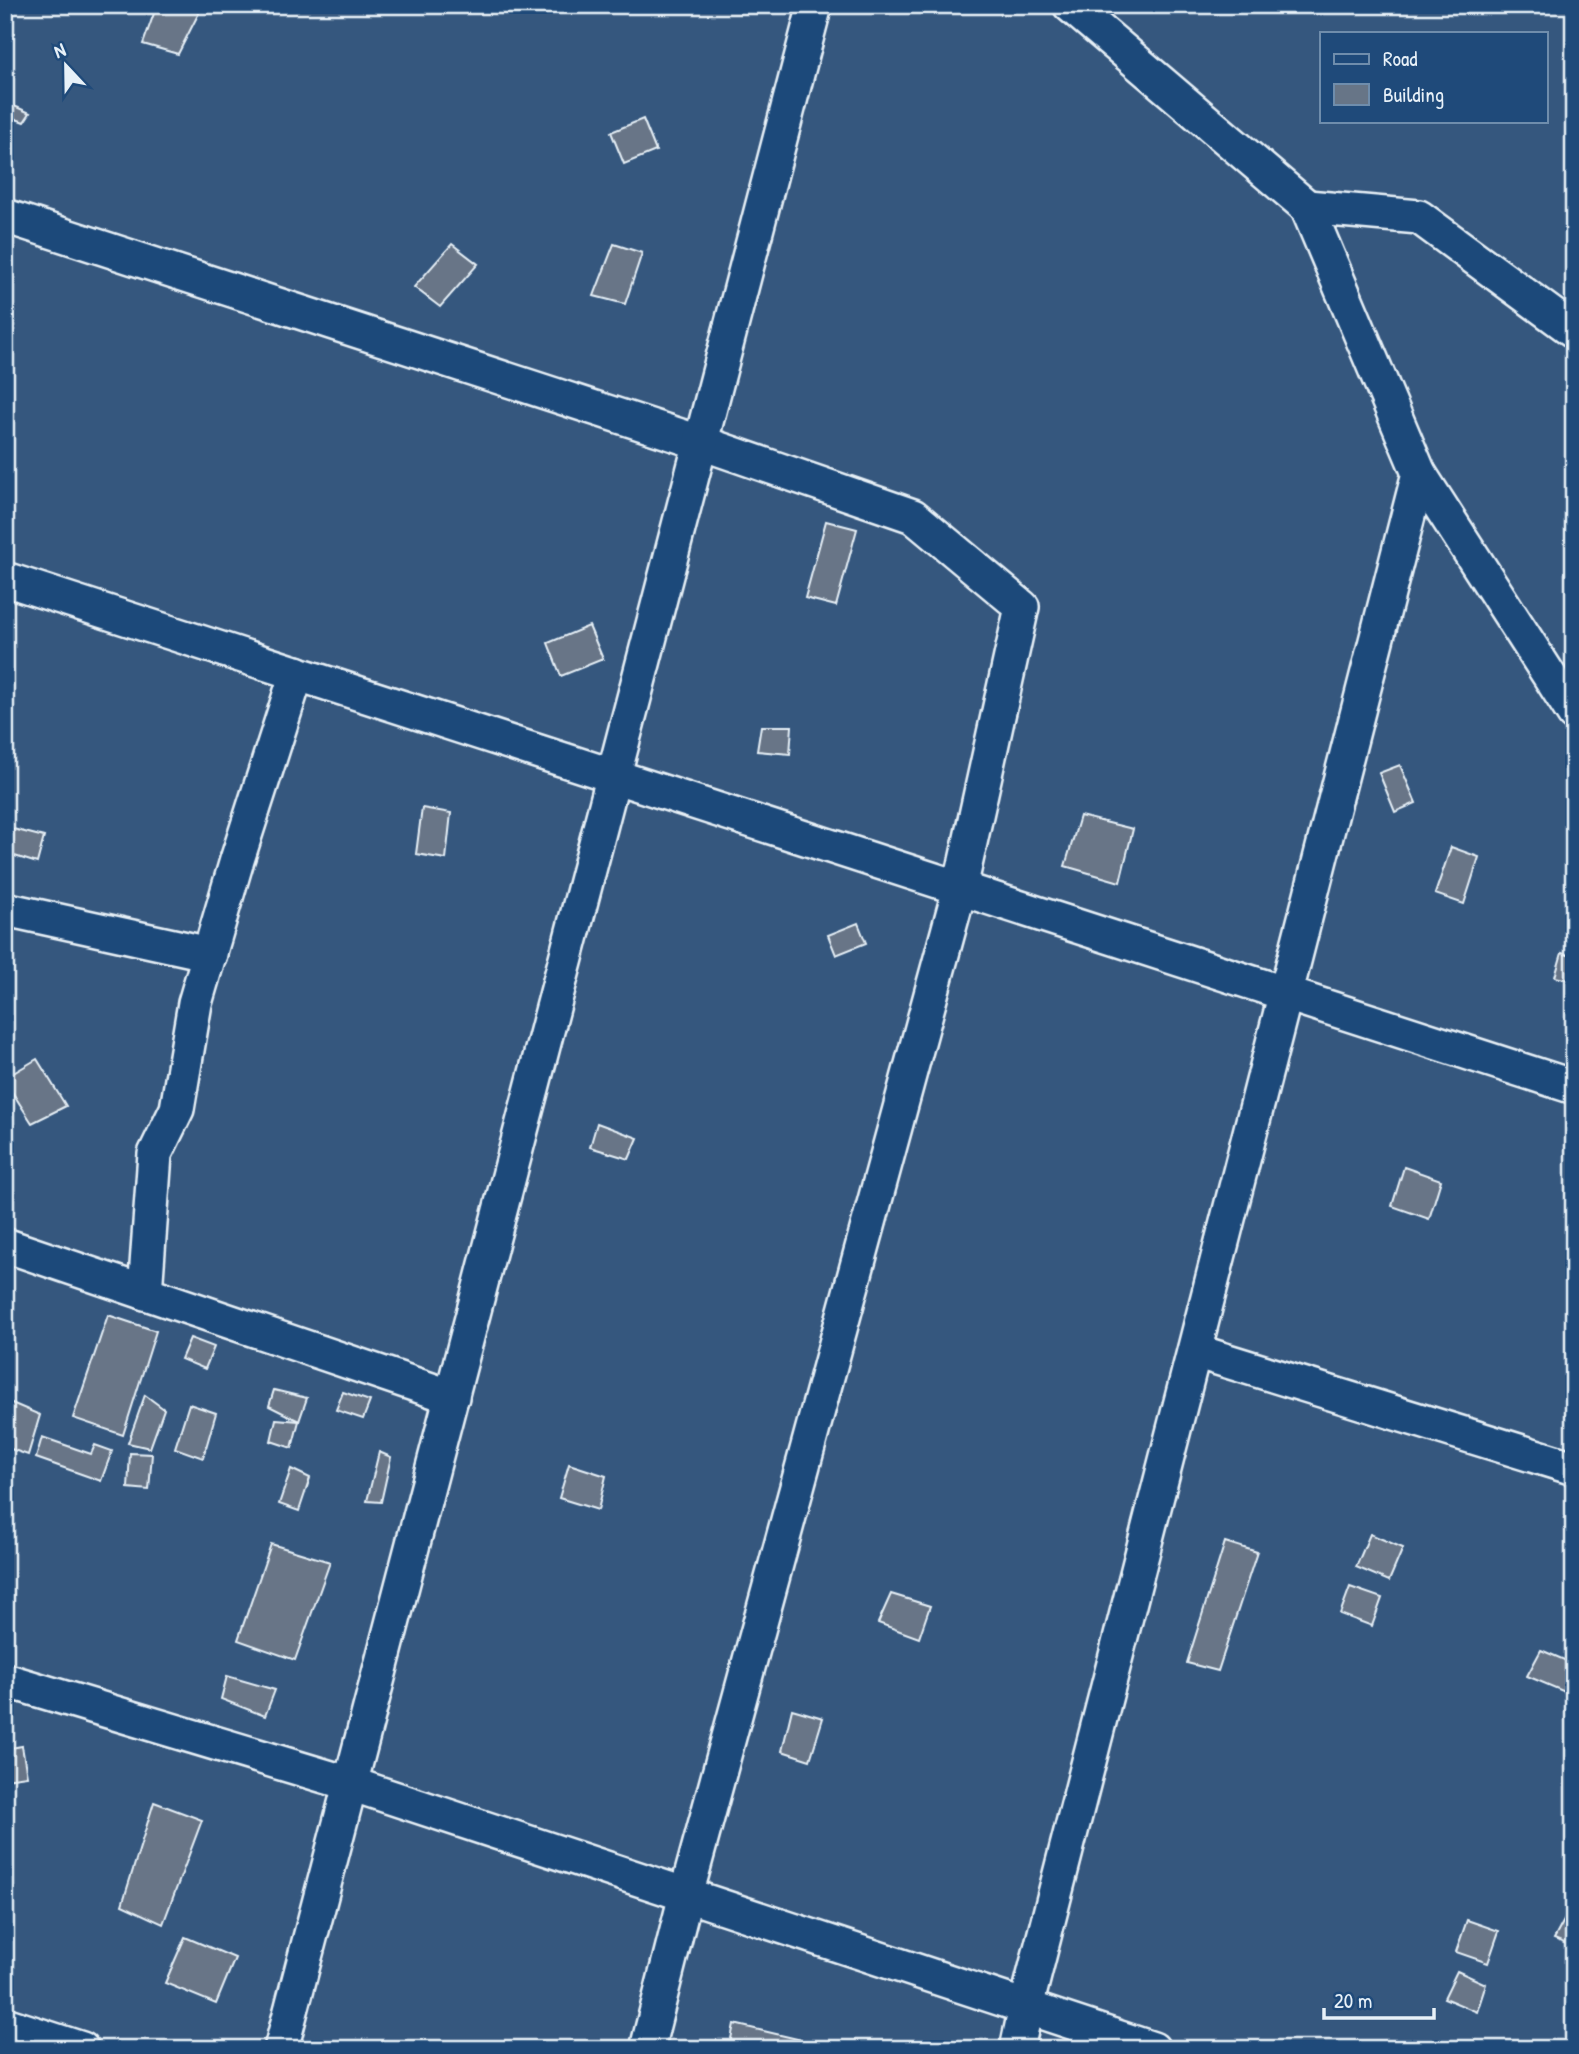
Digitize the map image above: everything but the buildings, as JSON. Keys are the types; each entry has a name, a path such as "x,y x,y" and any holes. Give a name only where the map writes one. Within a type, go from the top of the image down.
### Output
{"street":[{"path":"281,2049 815,5"},
{"path":"1070,5 1307,206 1419,474 1574,714"},
{"path":"1307,206 1419,217 1574,331"},
{"path":"5,216 702,443 913,516 1022,607 960,888 646,2049"},
{"path":"1017,2049 1419,474"},
{"path":"5,579 1574,1087"},
{"path":"145,1293 155,1154 177,1109 195,1003 237,860 297,673"},
{"path":"5,909 210,954"},
{"path":"5,1245 452,1397"},
{"path":"1195,1351 1574,1468"},
{"path":"5,1680 351,1784 1153,2049"},
{"path":"5,2024 82,2049"}]}
